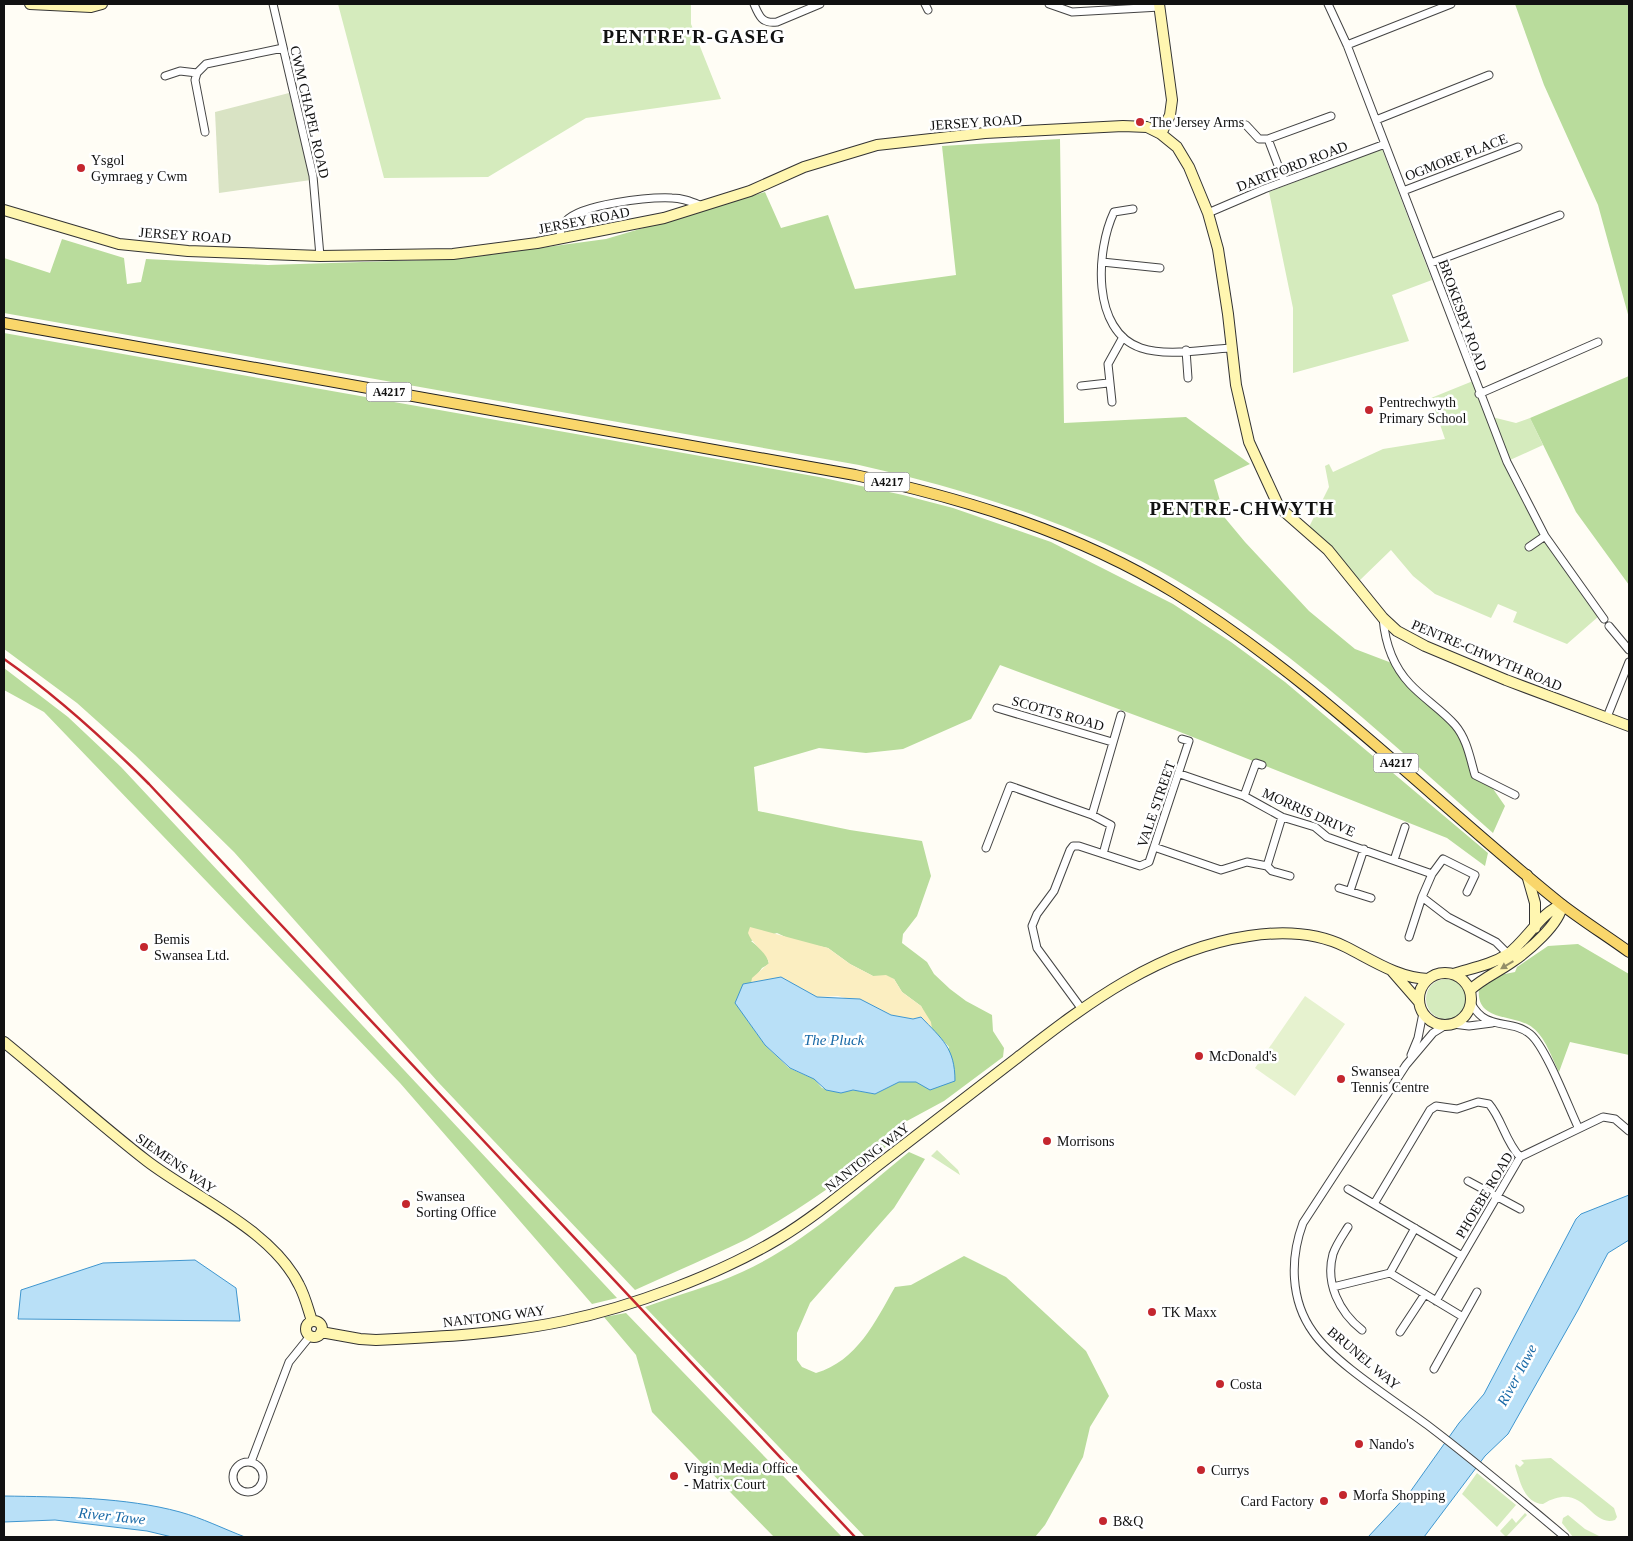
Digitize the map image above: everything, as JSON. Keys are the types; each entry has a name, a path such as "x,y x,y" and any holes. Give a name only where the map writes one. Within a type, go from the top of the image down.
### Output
{"main road":[{"name":"A4217","path":"4,324 855,475 932,492 1003,514 1126,566 1174,592 1226,626 1308,687 1562,905 1629,952"}],"street":[{"path":"30,4 91,7 102,4"},
{"name":"CWM CHAPEL ROAD","path":"273,4 313,176 320,256"},
{"path":"754,4 760,18 770,23 777,22 820,4"},
{"path":"1050,4 1072,12 1159,6 1172,100 1170,115 1161,134"},
{"name":"BROKESBY ROAD","path":"1328,4 1347,45 1479,394 1507,462 1546,536 1604,619"},
{"path":"1347,45 1451,4"},
{"path":"205,132 195,80 197,73 206,64 283,48"},
{"path":"165,76 180,71 197,73"},
{"path":"1376,120 1489,75"},
{"path":"1246,125 1259,139 1268,139 1331,116"},
{"name":"JERSEY ROAD","path":"4,210 119,244 188,251 320,256 453,254 560,239 664,218 750,191 804,167 877,145 985,133 1123,126 1147,127 1161,134"},
{"name":"PENTRE-CHWYTH ROAD","path":"1161,134 1172,141 1182,154 1208,213 1218,249 1236,385 1249,442 1279,507 1314,537 1345,569 1383,618 1397,632 1425,646 1540,694 1629,726"},
{"path":"1268,139 1284,181"},
{"name":"DARTFORD ROAD","path":"1208,213 1284,181 1385,144"},
{"name":"OGMORE PLACE","path":"1402,192 1518,146"},
{"path":"560,239 560,229 567,219 630,199 673,198 689,200 702,206"},
{"path":"1133,209 1114,212 1105,232 1102,262 1102,292 1107,313 1123,337 1140,348 1172,352 1232,348"},
{"path":"1431,263 1560,215"},
{"path":"1102,262 1160,268"},
{"path":"1112,402 1108,383 1108,364 1123,337"},
{"path":"1479,394 1598,342"},
{"path":"1186,350 1188,378"},
{"path":"1081,386 1108,383"},
{"path":"1529,547 1546,536"},
{"path":"1383,618 1384,633 1392,658 1409,684 1455,725 1464,738 1475,775 1515,795"},
{"path":"1609,626 1629,650"},
{"path":"1607,717 1629,662"},
{"name":"SCOTTS ROAD","path":"997,708 1112,742"},
{"name":"SCOTTS ROAD","path":"1092,815 1121,715"},
{"name":"VALE STREET","path":"1081,1008 1037,948 1032,926 1037,914 1054,891 1073,846 1140,866 1146,865 1180,774 1189,741 1182,739"},
{"name":"MORRIS DRIVE","path":"1244,796 1256,763 1262,765"},
{"name":"MORRIS DRIVE","path":"1180,774 1244,796 1282,817 1315,827 1327,837 1432,874"},
{"path":"986,848 1010,786 1092,815 1111,825 1103,854"},
{"path":"1267,866 1282,817"},
{"path":"1394,860 1405,827"},
{"path":"1154,847 1221,870 1247,862 1267,866 1272,871 1290,876"},
{"name":"MORRIS DRIVE","path":"1350,891 1364,849"},
{"path":"1409,937 1422,897 1432,874 1443,859 1475,875 1467,892"},
{"path":"1527,876 1535,903 1535,928"},
{"path":"1339,888 1371,898"},
{"path":"1422,897 1448,916 1496,942 1508,954"},
{"path":"1470,990 1478,982 1511,963 1536,941 1561,915 1562,905 1553,907 1535,928 1508,954 1487,965 1453,974 1435,974 1422,986 1419,1002 1423,1012 1432,1022 1469,1026 1493,1023"},
{"name":"NANTONG WAY","path":"321,1332 360,1340 376,1340 494,1332 562,1322 627,1305 727,1264 778,1239 837,1198 1081,1008 1142,972 1204,946 1276,932 1327,940 1392,971 1417,979 1428,979"},
{"name":"NANTONG WAY","path":"1392,971 1419,1002"},
{"path":"1453,974 1466,982 1470,990 1471,1003 1480,1017 1493,1023 1518,1028 1535,1038 1578,1127"},
{"path":"1450,1025 1465,1016 1471,1003"},
{"name":"BRUNEL WAY","path":"1406,1065 1418,1038 1423,1012"},
{"name":"BRUNEL WAY","path":"1450,1025 1433,1033 1406,1065 1303,1223 1296,1250 1295,1284 1297,1299 1313,1333 1347,1365 1432,1428 1566,1537"},
{"name":"SIEMENS WAY","path":"4,1042 106,1129 158,1170 212,1204 261,1240 290,1271 299,1285 312,1321"},
{"path":"1374,1204 1430,1110 1436,1106 1457,1109 1478,1102 1489,1104 1495,1111 1511,1147 1520,1157"},
{"name":"PHOEBE ROAD","path":"1436,1301 1495,1196 1520,1157 1578,1127 1602,1117 1610,1117 1629,1131"},
{"path":"1468,1181 1520,1209"},
{"path":"1348,1189 1462,1256"},
{"path":"1348,1227 1334,1252 1331,1266 1333,1287 1342,1310 1362,1330"},
{"path":"1390,1273 1415,1228"},
{"path":"1333,1287 1390,1273 1463,1317"},
{"path":"1434,1369 1477,1292"},
{"path":"1400,1332 1425,1294"},
{"path":"312,1321 321,1325 321,1332 315,1337 310,1336 306,1328 312,1321"},
{"path":"251,1462 289,1362 310,1336"},
{"path":"251,1462 261,1471 262,1480 254,1490 243,1491 234,1484 233,1472 240,1464 251,1462"}],"green space":[{"path":"338,4 691,4 691,24 721,99 586,118 488,177 384,178"},
{"path":"1515,4 1629,4 1629,318 1598,205 1544,85"},
{"path":"289,93 311,180 219,193 215,112"},
{"path":"1060,139 1064,423 1186,417 1250,464 1214,480 1225,518 1309,611 1355,649 1397,665 1409,684 1455,725 1475,775 1489,783 1505,806 1493,833 1325,686 1236,618 1189,588 1141,561 1073,530 1003,504 932,483 859,465 4,313 4,258 50,273 62,239 124,258 127,284 141,282 146,259 268,265 458,259 606,239 765,192 781,228 828,215 855,289 956,275 942,146"},
{"path":"1382,149 1432,280 1392,295 1409,341 1293,373 1293,308 1269,192"},
{"path":"4,333 819,477 953,508 1051,542 1173,604 1231,642 1285,682 1488,853 1485,866 1447,838 1175,730 1000,665 971,719 903,749 866,753 819,748 754,767 758,811 850,830 922,841 931,876 917,916 903,934 902,943 927,962 934,974 950,989 966,1001 992,1015 993,1031 1004,1048 1003,1057 944,1101 894,1128 888,1135 891,1143 821,1194 766,1229 635,1290 438,1082 234,852 135,755 77,703 4,649","holes":["777,933 794,941 828,948 850,964 873,976 894,979 902,992 921,1006 932,1029 949,1047 930,1089 916,1082 899,1082 875,1094 853,1090 841,1093 822,1088 814,1079 789,1068 765,1045 747,1020 743,984 751,983 762,968 769,964 766,953 751,941"]},
{"path":"1629,376 1629,585 1576,512 1530,418"},
{"path":"1473,381 1497,444 1526,504 1560,561 1599,616 1567,644 1513,622 1517,612 1498,604 1491,618 1435,594 1413,576 1391,550 1360,580 1309,527 1329,487 1325,466 1329,464 1333,472 1383,449 1445,439 1431,398"},
{"path":"1492,417 1516,423 1530,418 1543,445 1510,460"},
{"path":"4,668 68,717 121,767 617,1298 592,1304 400,1083 44,712 4,690"},
{"path":"1578,944 1629,974 1629,1055 1570,1042 1559,1072 1548,1048 1537,1032 1525,1023 1490,1012 1483,1007 1479,999 1479,988 1500,975 1515,972 1517,967 1548,946"},
{"path":"1450,979 1457,982 1463,988 1466,999 1465,1007 1457,1016 1450,1019 1442,1019 1435,1016 1427,1007 1426,995 1429,988 1438,980"},
{"path":"1305,996 1345,1024 1295,1096 1255,1068"},
{"path":"937,1150 958,1170 960,1175 931,1156"},
{"path":"909,1152 925,1159 894,1208 810,1303 797,1333 797,1360 802,1367 816,1373 843,1359 863,1339 895,1287 911,1285 964,1256 1006,1277 1086,1351 1109,1396 1090,1427 1083,1457 1045,1525 1035,1537 865,1537 645,1307 719,1282 765,1261 808,1233"},
{"path":"626,1313 842,1537 774,1537 652,1412 636,1355 604,1317"},
{"path":"1551,1458 1614,1508 1617,1517 1615,1520 1606,1521 1577,1500 1568,1497 1557,1498 1543,1504 1531,1500 1521,1484 1515,1466 1516,1464 1520,1467 1524,1463 1521,1460"},
{"path":"1477,1473 1516,1505 1497,1527 1462,1494"},
{"path":"1525,1513 1527,1515 1506,1537 1500,1531 1512,1518 1516,1523"},
{"path":"1568,1515 1585,1529 1601,1537 1573,1537 1562,1523 1563,1518"}],"sand":[{"path":"750,927 828,948 850,964 873,976 886,975 894,979 902,992 921,1006 931,1022 932,1029 921,1017 913,1019 891,1015 874,1006 838,996 817,997 781,977 751,983 752,978 769,963 750,937 748,933"}],"water":[{"name":"The Pluck","path":"781,977 817,997 860,999 891,1015 913,1019 921,1017 941,1038 950,1052 953,1060 955,1081 930,1090 916,1082 899,1082 875,1094 853,1090 841,1093 826,1090 814,1079 790,1068 765,1045 735,1003 743,984"},
{"name":"River Tawe","path":"1629,1195 1629,1240 1608,1253 1508,1434 1485,1456 1424,1537 1368,1537 1410,1492 1459,1423 1484,1394 1576,1219 1581,1214"},
{"path":"195,1260 236,1288 240,1321 18,1319 21,1290 103,1263"},
{"name":"River Tawe","path":"4,1496 93,1499 137,1503 188,1514 245,1537 172,1537 147,1531 55,1520 4,1522"}],"railway":[{"path":"4,659 79,718 149,784 855,1537"}],"place":[{"name":"The Jersey Arms","path":"1140,122"},
{"name":"Ysgol Gymraeg y Cwm","path":"81,168"},
{"name":"Pentrechwyth Primary School","path":"1369,410"},
{"name":"Bemis Swansea Ltd.","path":"144,947"},
{"name":"McDonald's","path":"1199,1056"},
{"name":"Swansea Tennis Centre","path":"1341,1079"},
{"name":"Morrisons","path":"1047,1141"},
{"name":"Swansea Sorting Office","path":"406,1204"},
{"name":"TK Maxx","path":"1152,1312"},
{"name":"Costa","path":"1220,1384"},
{"name":"Nando's","path":"1359,1444"},
{"name":"Currys","path":"1201,1470"},
{"name":"Virgin Media Office - Matrix Court","path":"674,1476"},
{"name":"Morfa Shopping","path":"1343,1495"},
{"name":"Card Factory","path":"1324,1501"},
{"name":"B&Q","path":"1103,1521"}],"district":[{"name":"PENTRE'R-GASEG","path":"694,36"},
{"name":"PENTRE-CHWYTH","path":"1242,508"}]}
